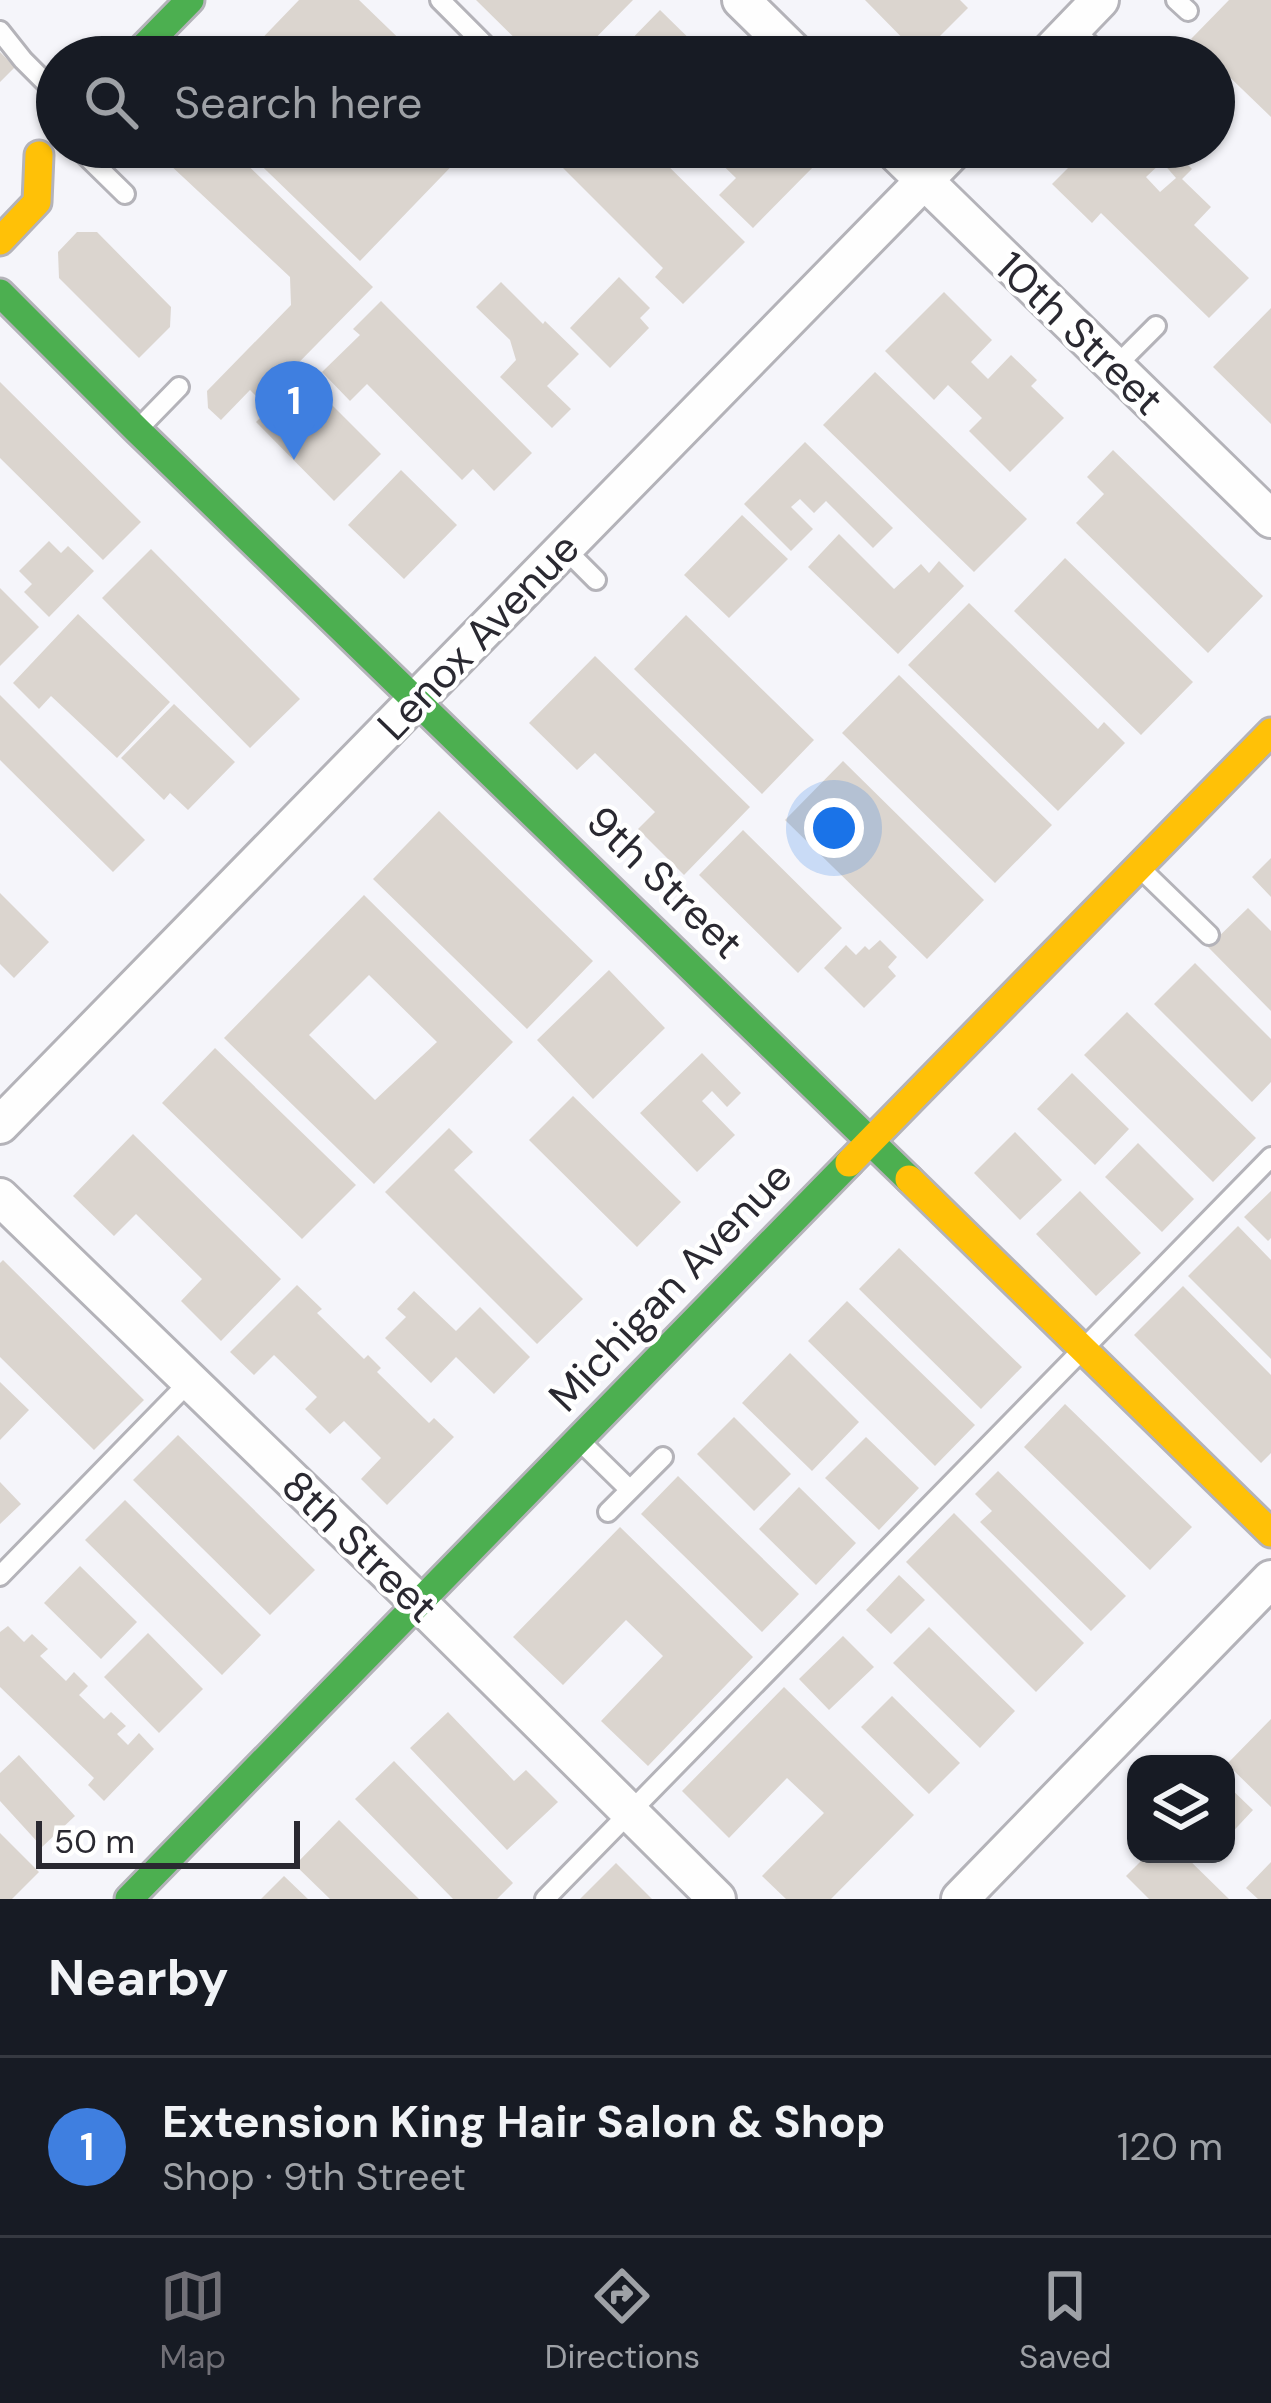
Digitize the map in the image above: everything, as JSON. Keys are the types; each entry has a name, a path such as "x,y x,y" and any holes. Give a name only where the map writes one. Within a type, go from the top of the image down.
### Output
{"main road":[{"path":"155,36 190,0"},
{"path":"0,241 37,202 38,168"},
{"name":"9th Street","path":"0,293 1271,1533"},
{"name":"Michigan Avenue","path":"129,1899 1271,732"}],"street":[{"path":"741,0 778,36"},
{"path":"1065,36 1100,0"},
{"name":"10th Street","path":"911,168 1271,519"},
{"name":"Lenox Avenue","path":"0,1125 937,168"},
{"name":"8th Street","path":"0,1197 717,1899"},
{"path":"960,1899 1271,1579"}],"lane":[{"path":"440,0 476,36"},
{"path":"1073,28 1081,36"},
{"path":"0,31 36,73"},
{"path":"98,168 125,194"},
{"path":"1115,368 1156,326"},
{"path":"137,430 179,387"},
{"path":"564,548 596,580"},
{"path":"1139,867 1209,935"},
{"path":"544,1899 1271,1157"},
{"path":"0,1576 190,1381"},
{"path":"579,1440 631,1490"},
{"path":"608,1511 664,1456"}],"building":[{"path":"299,0 359,0 396,36 264,36"},
{"path":"476,0 633,0 598,36 513,36"},
{"path":"865,0 960,0 968,8 940,36 900,36"},
{"path":"1229,0 1271,0 1271,117 1235,82 1235,36 1194,36"},
{"path":"660,10 687,36 635,36"},
{"path":"0,52 15,67 0,82"},
{"path":"173,168 251,168 373,287 261,401 250,390 221,420 208,408 207,391 291,305 290,277"},
{"path":"264,168 450,168 360,261"},
{"path":"563,168 670,168 745,242 683,304 655,277 663,268"},
{"path":"726,168 812,168 753,228 719,195 736,178"},
{"path":"1068,168 1156,168 1146,177 1160,192 1176,178 1167,168 1191,168 1182,179 1211,207 1194,225 1249,278 1209,318 1101,213 1092,223 1052,184"},
{"path":"77,232 97,232 171,307 170,327 139,358 59,278 58,252"},
{"path":"619,277 650,308 640,318 649,328 610,368 570,328"},
{"path":"501,282 579,354 547,386 571,409 552,428 500,377 516,360 510,340 476,307"},
{"path":"944,292 992,340 971,362 988,379 1011,355 1037,380 1031,386 1064,418 1010,472 969,431 982,418 948,385 934,400 885,351"},
{"path":"381,301 532,453 494,491 473,469 462,480 367,384 350,401 322,372 360,335 353,329"},
{"path":"1271,308 1271,424 1213,367"},
{"path":"875,372 1027,519 974,572 823,425"},
{"path":"303,376 381,454 334,501 256,422"},
{"path":"0,382 141,522 103,560 0,458"},
{"path":"805,442 893,528 873,548 826,501 814,513 800,499 791,507 813,529 791,551 744,504"},
{"path":"1113,450 1263,596 1208,653 1076,523 1104,494 1087,477"},
{"path":"401,470 457,525 404,579 348,525"},
{"path":"742,515 788,559 729,618 684,575"},
{"path":"839,534 894,589 921,564 929,573 939,561 964,586 898,654 808,567"},
{"path":"49,541 61,553 68,546 94,571 49,617 24,592 32,584 19,571"},
{"path":"151,549 300,699 250,748 102,598"},
{"path":"1065,558 1193,682 1141,735 1014,611"},
{"path":"0,588 39,627 0,666"},
{"path":"969,603 1098,729 1104,722 1125,743 1058,811 908,665"},
{"path":"78,614 170,702 117,758 51,696 39,709 13,683"},
{"path":"686,615 814,740 762,794 634,669"},
{"path":"595,656 750,807 684,875 638,829 655,812 595,753 577,770 529,723"},
{"path":"899,675 1052,825 995,883 842,733"},
{"path":"0,695 145,840 113,872 0,760"},
{"path":"174,704 235,762 188,810 170,793 164,800 121,758"},
{"path":"843,761 984,900 927,959 785,820"},
{"path":"439,811 593,961 527,1029 373,879"},
{"path":"743,830 842,928 798,973 699,875"},
{"path":"1271,858 1271,897 1252,877"},
{"path":"0,893 49,942 14,978 0,964"},
{"path":"364,895 513,1042 374,1184 224,1038","holes":["369,975 437,1042 375,1100 309,1035"]},
{"path":"1248,908 1271,931 1271,1011 1208,947"},
{"path":"880,940 897,957 888,967 896,976 864,1008 824,968 846,945 856,955"},
{"path":"1195,963 1271,1039 1271,1082 1252,1102 1154,1004"},
{"path":"609,970 665,1028 593,1099 537,1040"},
{"path":"1127,1012 1256,1138 1213,1182 1084,1055"},
{"path":"215,1048 356,1185 302,1239 162,1103"},
{"path":"702,1053 741,1093 727,1107 712,1091 702,1101 735,1135 697,1172 640,1113"},
{"path":"1072,1073 1129,1129 1095,1165 1037,1109"},
{"path":"573,1096 681,1202 637,1247 529,1140"},
{"path":"449,1128 473,1152 454,1170 583,1299 537,1344 385,1192"},
{"path":"1015,1132 1062,1180 1020,1220 974,1173"},
{"path":"133,1134 281,1279 221,1341 181,1301 202,1279 136,1214 114,1236 73,1196"},
{"path":"1138,1143 1194,1199 1162,1232 1105,1177"},
{"path":"1080,1191 1141,1253 1096,1296 1036,1234"},
{"path":"1271,1191 1271,1238 1268,1241 1244,1217"},
{"path":"1238,1226 1271,1260 1271,1359 1188,1276"},
{"path":"899,1248 1022,1367 981,1409 859,1289"},
{"path":"3,1260 144,1400 94,1450 0,1357"},
{"path":"297,1285 322,1309 317,1313 364,1359 368,1355 381,1368 377,1372 429,1423 434,1418 454,1437 387,1505 361,1479 381,1458 344,1421 330,1434 305,1409 317,1397 274,1355 254,1375 230,1352"},
{"path":"1183,1286 1271,1375 1271,1453 1261,1463 1134,1335"},
{"path":"414,1291 456,1331 480,1307 530,1357 494,1394 456,1357 431,1383 385,1338 406,1317 397,1309"},
{"path":"847,1301 975,1425 935,1466 808,1341"},
{"path":"790,1353 859,1422 812,1471 742,1403"},
{"path":"0,1382 29,1410 0,1440"},
{"path":"1065,1404 1192,1527 1150,1570 1024,1447"},
{"path":"734,1417 791,1474 754,1511 697,1454"},
{"path":"178,1435 315,1570 270,1615 133,1480"},
{"path":"866,1437 919,1488 879,1530 825,1478"},
{"path":"998,1471 1126,1596 1091,1631 980,1522 992,1511 975,1494"},
{"path":"678,1476 799,1594 762,1632 641,1514"},
{"path":"0,1482 21,1504 0,1524"},
{"path":"799,1487 856,1543 816,1585 759,1529"},
{"path":"125,1500 261,1635 222,1675 85,1540"},
{"path":"954,1513 1084,1643 1036,1692 906,1562"},
{"path":"620,1527 753,1657 648,1766 601,1721 663,1656 626,1620 563,1685 513,1637"},
{"path":"80,1566 137,1622 101,1659 44,1603"},
{"path":"899,1575 925,1600 891,1634 866,1610"},
{"path":"8,1626 24,1642 32,1634 48,1649 40,1656 66,1681 74,1672 88,1686 79,1695 104,1719 111,1712 126,1726 117,1734 128,1745 139,1733 154,1749 104,1801 88,1785 94,1778 0,1687 0,1632"},
{"path":"929,1627 1015,1711 980,1748 893,1663"},
{"path":"148,1633 203,1689 159,1733 104,1677"},
{"path":"843,1636 874,1667 829,1710 799,1679"},
{"path":"784,1687 914,1815 831,1899 786,1899 762,1876 824,1813 787,1778 729,1838 682,1791"},
{"path":"892,1696 960,1763 929,1794 861,1727"},
{"path":"448,1712 514,1781 526,1770 558,1802 507,1850 410,1748"},
{"path":"1271,1719 1271,1807 1235,1772 1235,1756"},
{"path":"19,1755 75,1816 42,1847 0,1801 0,1773"},
{"path":"394,1761 513,1883 497,1899 453,1899 355,1799"},
{"path":"1235,1793 1253,1810 1235,1829"},
{"path":"339,1820 419,1899 330,1899 295,1865"},
{"path":"0,1833 39,1872 12,1899 0,1899"},
{"path":"1271,1862 1271,1899 1258,1899 1246,1888"},
{"path":"616,1863 652,1899 580,1899"},
{"path":"1139,1863 1192,1863 1229,1899 1149,1899 1126,1876"},
{"path":"284,1876 308,1899 261,1899"}],"traffic: fast":[{"path":"155,36 190,0"},
{"path":"0,293 909,1179"},
{"path":"129,1899 849,1163"}],"traffic: slow":[{"path":"0,241 37,202 38,168"},
{"path":"849,1163 1271,732"},
{"path":"909,1179 1271,1533"}],"place":[{"name":"Extension King Hair Salon & Shop","path":"294,460"}]}
